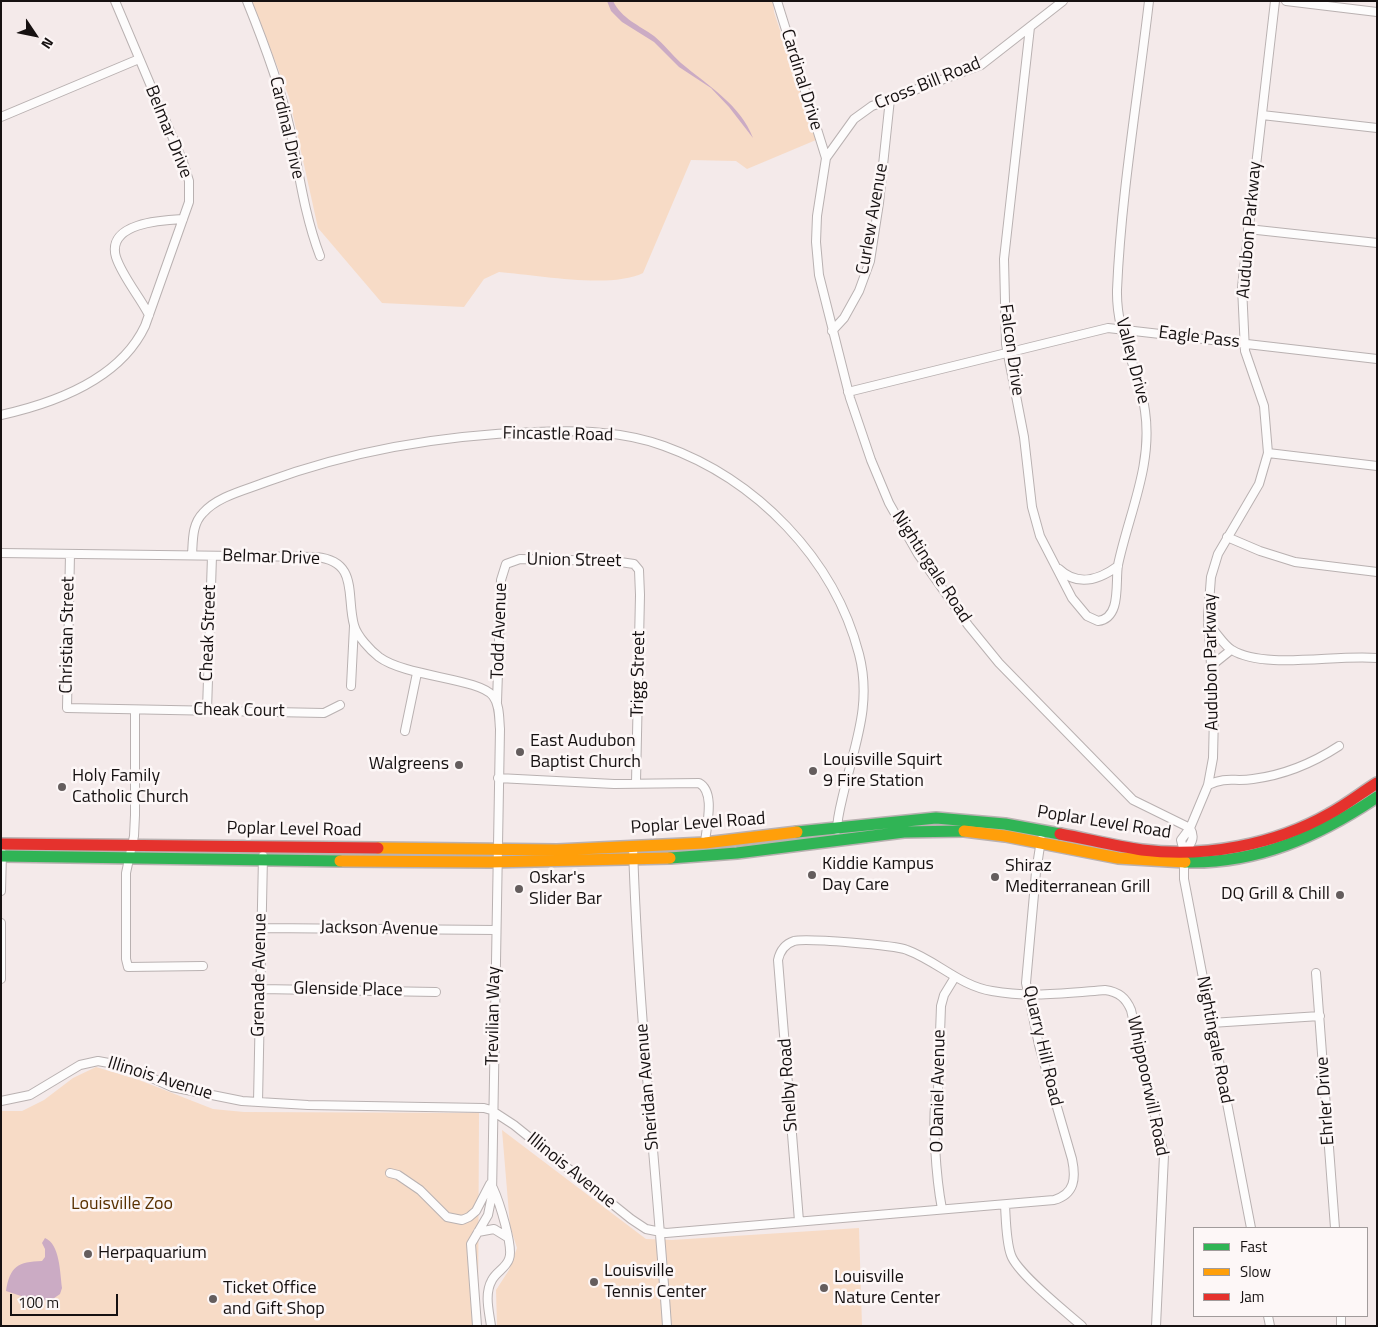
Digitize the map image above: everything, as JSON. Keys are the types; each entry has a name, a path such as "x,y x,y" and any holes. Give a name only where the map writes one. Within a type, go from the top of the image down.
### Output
{"main road":[{"name":"Poplar Level Road","path":"2,844 262,859 497,855 706,843 905,820 955,818 1005,824 1142,850 1184,852 1242,847 1303,827 1330,814 1377,783"},
{"name":"Poplar Level Road","path":"1,856 263,847 634,860 724,855 910,832 959,831 1146,862 1184,864 1239,859 1284,847 1310,837 1344,819 1377,797"}],"street":[{"name":"Belmar Drive","path":"1,414 58,397 113,368 137,341 149,315 190,195 188,175 114,1"},
{"name":"Cardinal Drive","path":"247,1 281,96 306,216 320,256"},
{"name":"Cardinal Drive","path":"778,1 826,158"},
{"name":"Cross Bill Road","path":"826,158 854,119 872,106 981,65 1063,1"},
{"name":"Valley Drive","path":"1098,621 1108,617 1113,610 1118,566 1144,472 1147,431 1141,390 1120,328 1117,292 1150,1"},
{"name":"Audubon Parkway","path":"1184,852 1192,842 1193,834 1190,828 1208,785 1212,766 1214,714 1208,625 1208,597 1211,577 1218,554 1260,484 1268,453 1264,406 1249,364 1244,343 1242,287 1275,1"},
{"path":"1286,1 1377,12"},
{"name":"Falcon Drive","path":"1030,27 1004,259 1004,315 1008,352 1024,437 1032,507 1040,536 1052,564 1083,613 1091,619 1098,621"},
{"path":"1,117 139,59"},
{"name":"Curlew Avenue","path":"832,331 844,318 860,290 870,261 879,203 890,99"},
{"path":"1262,115 1377,128"},
{"name":"Nightingale Road","path":"826,158 817,216 816,242 819,275 848,392 871,460 890,503 918,554 968,625 999,663 1133,800 1190,828"},
{"path":"149,315 116,257 118,241 128,229 183,219"},
{"path":"1248,228 1377,243"},
{"name":"Eagle Pass","path":"848,392 1108,328 1377,359"},
{"name":"Fincastle Road","path":"192,555 196,523 206,510 216,503 281,477 375,450 426,441 495,434 579,432 634,437 692,457 742,487 792,532 823,575 850,628 863,675 864,715 837,828 839,840"},
{"path":"1268,453 1377,466"},
{"path":"1228,537 1290,561 1377,572"},
{"name":"Belmar Drive","path":"1,553 316,557 332,561 344,570 348,578 354,626 364,642 380,657 417,673 483,690 493,695 497,704"},
{"name":"Christian Street","path":"70,554 67,708 135,710"},
{"name":"Cheak Street","path":"207,710 212,556"},
{"name":"Union Street","path":"509,562 520,559 613,561 630,562 637,566"},
{"name":"Todd Avenue","path":"497,704 501,580 503,567 509,562"},
{"path":"1052,564 1065,575 1080,580 1092,580 1104,576 1118,566"},
{"name":"Trigg Street","path":"636,782 640,595 637,566"},
{"path":"1208,625 1231,650 1253,658 1272,660 1350,656 1377,658"},
{"path":"351,686 354,626"},
{"path":"1211,666 1231,650"},
{"path":"405,731 417,673"},
{"path":"497,704 500,729 497,855"},
{"name":"Cheak Court","path":"135,710 324,713 340,705"},
{"path":"135,710 136,815 126,873 126,958 128,967 204,966"},
{"path":"1208,785 1223,778 1250,780 1283,773 1304,765 1339,746"},
{"path":"1212,766 1223,778"},
{"path":"498,778 614,784 636,782 702,784 708,797 706,843"},
{"name":"Quarry Hill Road","path":"1005,1205 1061,1198 1071,1191 1075,1178 1072,1159 1039,1045 1028,994 1026,970 1040,843 1043,831"},
{"path":"1,891 2,844"},
{"name":"Grenade Avenue","path":"258,1102 263,847"},
{"name":"Sheridan Avenue","path":"633,847 642,1021 667,1326"},
{"name":"Nightingale Road","path":"1184,852 1184,879 1251,1227"},
{"name":"Trevilian Way","path":"477,1326 471,1244 491,1205 491,1110 497,855"},
{"path":"1,923 1,979"},
{"name":"Jackson Avenue","path":"261,928 496,930"},
{"name":"Whippoorwill Road","path":"781,950 787,944 798,940 897,947 918,955 975,987 991,991 1036,995 1111,991 1125,998 1131,1010 1164,1155 1156,1326"},
{"name":"Shelby Road","path":"781,950 778,960 799,1221"},
{"name":"Ehrler Drive","path":"1316,973 1335,1227"},
{"name":"O Daniel Avenue","path":"942,1209 934,1107 938,1089 941,1006 944,995 955,977"},
{"name":"Glenside Place","path":"260,989 436,992"},
{"path":"1211,1023 1320,1016"},
{"name":"Illinois Avenue","path":"1,1101 30,1095 80,1065 98,1061 125,1066 179,1089 258,1102 308,1105 475,1107 491,1110 514,1125 631,1219 646,1229 660,1233 1005,1205"},
{"path":"390,1173 398,1175 420,1190 447,1216 462,1220 476,1211 491,1182"},
{"name":"Trevilian Way","path":"491,1182 499,1202 510,1244 509,1260 492,1280 487,1294 491,1326"},
{"path":"1005,1205 1009,1248 1013,1260 1022,1271 1082,1326"},
{"path":"478,1232 494,1229 507,1237"}],"green space":[{"path":"252,1 773,1 774,12 816,140 747,169 736,161 691,160 643,273 629,278 593,281 499,272 484,279 464,307 382,303 318,228 289,97"},
{"name":"Louisville Zoo","path":"96,1067 139,1080 213,1109 244,1112 479,1113 478,1326 1,1326 1,1111 22,1111 44,1100 73,1078"},
{"path":"502,1130 646,1239 672,1240 859,1228 862,1326 497,1326 496,1290 509,1270 517,1248 510,1226"}],"shaded area":[{"path":"607,1 613,1 621,13 654,36 681,63 722,96 740,115 748,126 753,138 729,107 711,88 679,67 654,42 622,22 611,11"},
{"path":"45,1238 54,1246 58,1260 62,1288 60,1294 50,1301 45,1300 42,1303 6,1291 10,1276 16,1267 21,1264 42,1261 45,1257 45,1249 42,1243"}],"traffic: fast":[{"path":"1185,862 1237,858 1262,853 1286,845 1333,824 1377,797"},
{"path":"797,832 936,818 1005,824 1060,834"},
{"path":"670,858 737,853 904,832 964,831"},
{"path":"1,856 340,861"}],"traffic: slow":[{"path":"964,831 1005,836 1118,858 1185,862"},
{"path":"378,848 557,850 705,843 797,832"},
{"path":"340,861 490,862 670,858"}],"traffic: jam":[{"path":"1060,834 1142,850 1166,852 1190,852 1238,847 1285,834 1308,825 1377,783"},
{"path":"1,844 378,848"}],"place":[{"name":"East Audubon Baptist Church","path":"520,752"},
{"name":"Walgreens","path":"459,765"},
{"name":"Louisville Squirt 9 Fire Station","path":"813,771"},
{"name":"Holy Family Catholic Church","path":"62,787"},
{"name":"Kiddie Kampus Day Care","path":"812,875"},
{"name":"Shiraz Mediterranean Grill","path":"995,877"},
{"name":"Oskar's Slider Bar","path":"519,889"},
{"name":"DQ Grill & Chill","path":"1340,895"},
{"name":"Herpaquarium","path":"88,1254"},
{"name":"Louisville Tennis Center","path":"594,1282"},
{"name":"Louisville Nature Center","path":"824,1288"},
{"name":"Ticket Office and Gift Shop","path":"213,1299"}]}
